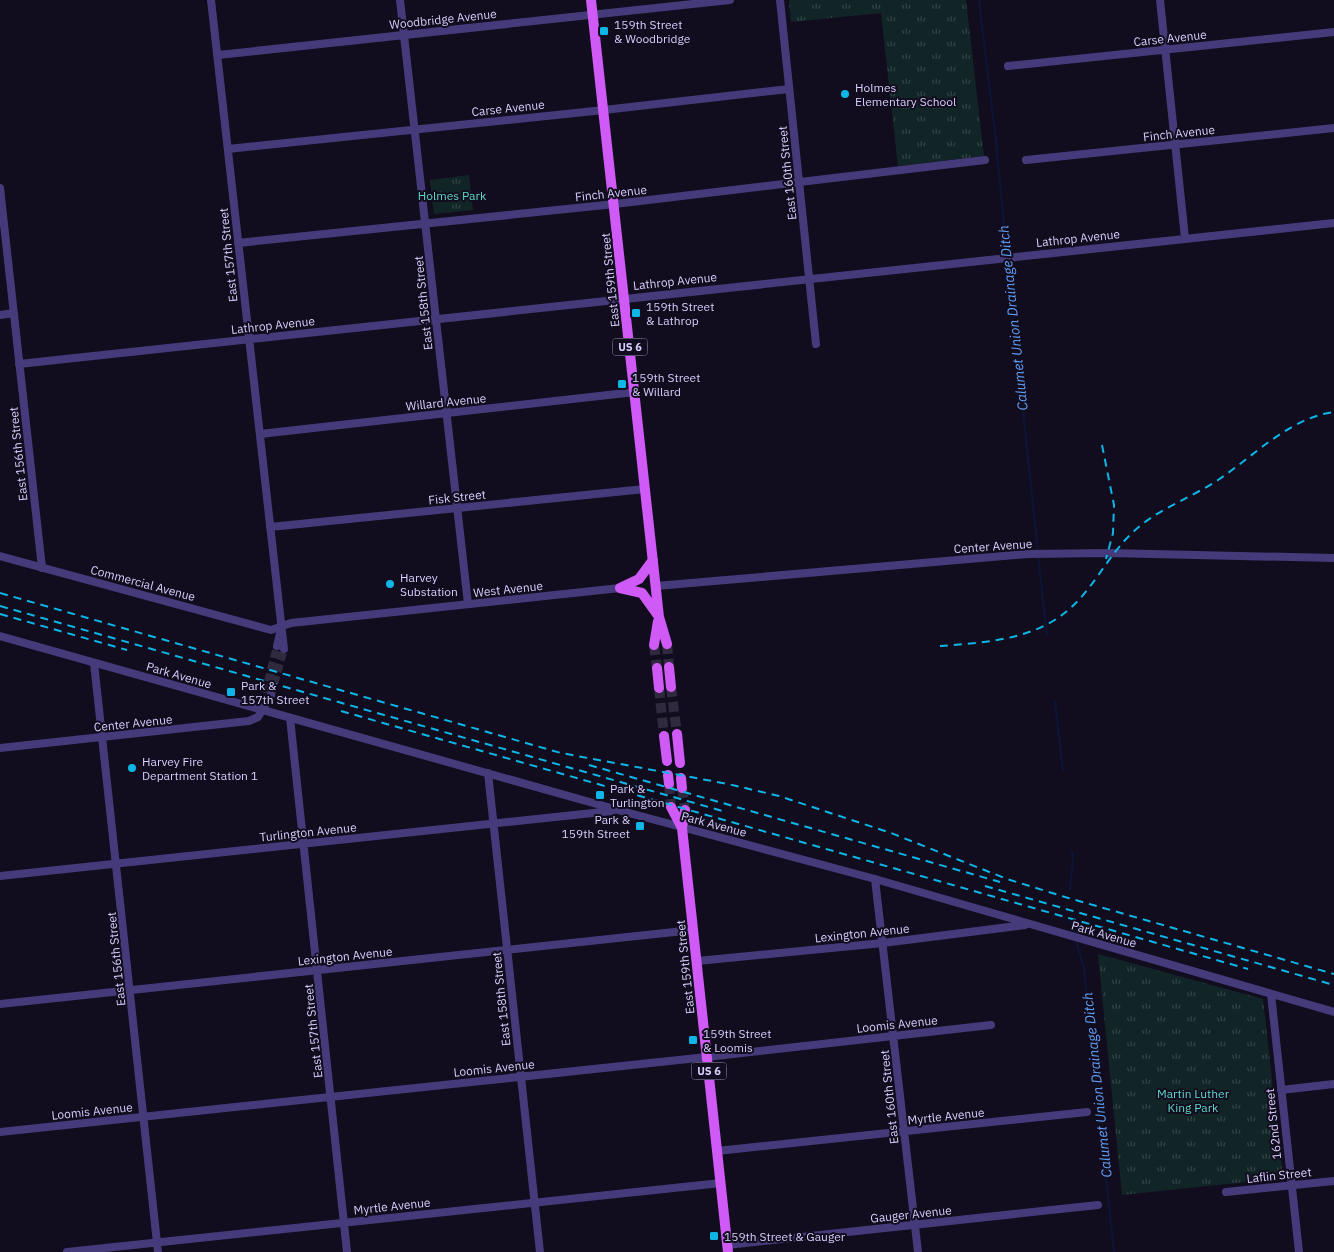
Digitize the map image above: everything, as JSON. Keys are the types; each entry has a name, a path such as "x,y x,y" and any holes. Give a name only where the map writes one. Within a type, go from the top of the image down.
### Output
{"main road":[{"name":"East 159th Street","path":"591,0 659,618 667,644"},
{"path":"620,588 638,579 653,560"},
{"path":"620,588 642,593 659,618"},
{"name":"East 159th Street","path":"654,645 659,618"},
{"path":"669,666 671,687"},
{"path":"657,668 659,688"},
{"path":"677,734 680,763"},
{"path":"664,736 667,761"},
{"name":"East 159th Street","path":"671,807 682,828"},
{"name":"East 159th Street","path":"685,810 682,828 728,1249"}],"street":[{"name":"East 157th Street","path":"211,0 281,628 281,648"},
{"name":"East 158th Street","path":"400,0 468,604"},
{"name":"Woodbridge Avenue","path":"218,55 730,0"},
{"name":"East 160th Street","path":"780,0 816,344"},
{"path":"1160,0 1185,238"},
{"name":"Carse Avenue","path":"1008,66 1334,32"},
{"name":"Carse Avenue","path":"228,149 789,89"},
{"name":"Finch Avenue","path":"1026,160 1334,128"},
{"name":"Finch Avenue","path":"238,243 614,204 985,160"},
{"name":"East 156th Street","path":"0,188 42,568"},
{"name":"Lathrop Avenue","path":"19,364 1011,256 1334,223"},
{"path":"0,315 14,313"},
{"name":"Willard Avenue","path":"260,434 635,392"},
{"name":"Fisk Street","path":"270,528 646,489"},
{"name":"Center Avenue","path":"656,586 1028,554 1108,553 1334,558"},
{"name":"Commercial Avenue","path":"0,556 271,630 281,628"},
{"name":"West Avenue","path":"281,628 290,623 620,588"},
{"name":"Park Avenue","path":"0,636 682,828 875,879 1334,1012"},
{"name":"East 156th Street","path":"94,663 158,1252"},
{"path":"262,710 268,694"},
{"name":"Center Avenue","path":"0,748 249,722 258,717 262,710"},
{"name":"East 157th Street","path":"290,718 347,1252"},
{"name":"East 158th Street","path":"488,773 540,1252"},
{"name":"Turlington Avenue","path":"0,876 618,810"},
{"name":"East 160th Street","path":"875,879 918,1252"},
{"name":"Lexington Avenue","path":"697,961 1029,925"},
{"name":"Lexington Avenue","path":"0,1004 693,930"},
{"name":"162nd Street","path":"1270,994 1299,1252"},
{"name":"Loomis Avenue","path":"0,1132 991,1025"},
{"path":"1281,1090 1334,1084"},
{"name":"Myrtle Avenue","path":"717,1152 1088,1112"},
{"name":"Laflin Street","path":"1226,1192 1334,1181"},
{"name":"Myrtle Avenue","path":"67,1252 721,1183"},
{"name":"Gauger Avenue","path":"728,1249 915,1225 1098,1205"}],"green space":[{"path":"789,0 966,0 984,156 898,166 881,13 791,22"},
{"name":"Holmes Park","path":"469,175 473,210 434,214 430,180"},
{"name":"Martin Luther King Park","path":"1098,954 1263,999 1283,1178 1122,1195"}],"waterway":[{"name":"Calumet Union Drainage Ditch","path":"979,0 1007,256"},
{"name":"Calumet Union Drainage Ditch","path":"1007,260 1038,552"},
{"name":"Calumet Union Drainage Ditch","path":"1038,556 1047,636"},
{"name":"Calumet Union Drainage Ditch","path":"1055,702 1063,770"},
{"name":"Calumet Union Drainage Ditch","path":"1070,889 1072,851"},
{"name":"Calumet Union Drainage Ditch","path":"1071,920 1075,935"},
{"name":"Calumet Union Drainage Ditch","path":"1076,940 1084,969 1114,1252"}],"tunnel":[{"path":"667,644 669,667"},
{"path":"654,645 657,668"},
{"path":"265,693 277,646"},
{"path":"271,695 284,649"},
{"path":"671,687 677,734"},
{"path":"659,688 664,736"},
{"path":"669,784 671,807"},
{"path":"682,788 685,810"}],"railway":[{"path":"940,646 1012,637 1040,628 1053,621 1077,602 1121,545 1140,526 1161,511 1218,480 1287,430 1302,422 1334,412"},
{"path":"1102,445 1114,505 1113,533 1106,559"},
{"path":"0,593 561,753 728,784 779,796 891,833 1007,879 1334,974"},
{"path":"0,606 726,812"},
{"path":"0,614 127,650"},
{"path":"341,711 1248,969"},
{"path":"589,765 1000,882"},
{"path":"985,886 1334,985"}],"place":[{"name":"159th Street & Woodbridge","path":"604,31"},
{"name":"Holmes Elementary School","path":"845,94"},
{"name":"159th Street & Lathrop","path":"636,313"},
{"name":"159th Street & Willard","path":"622,384"},
{"name":"Harvey Substation","path":"390,584"},
{"name":"Park & 157th Street","path":"231,692"},
{"name":"Harvey Fire Department Station 1","path":"132,768"},
{"name":"Park & Turlington","path":"600,795"},
{"name":"Park & 159th Street","path":"640,826"},
{"name":"159th Street & Loomis","path":"693,1040"},
{"name":"159th Street & Gauger","path":"714,1236"}]}
